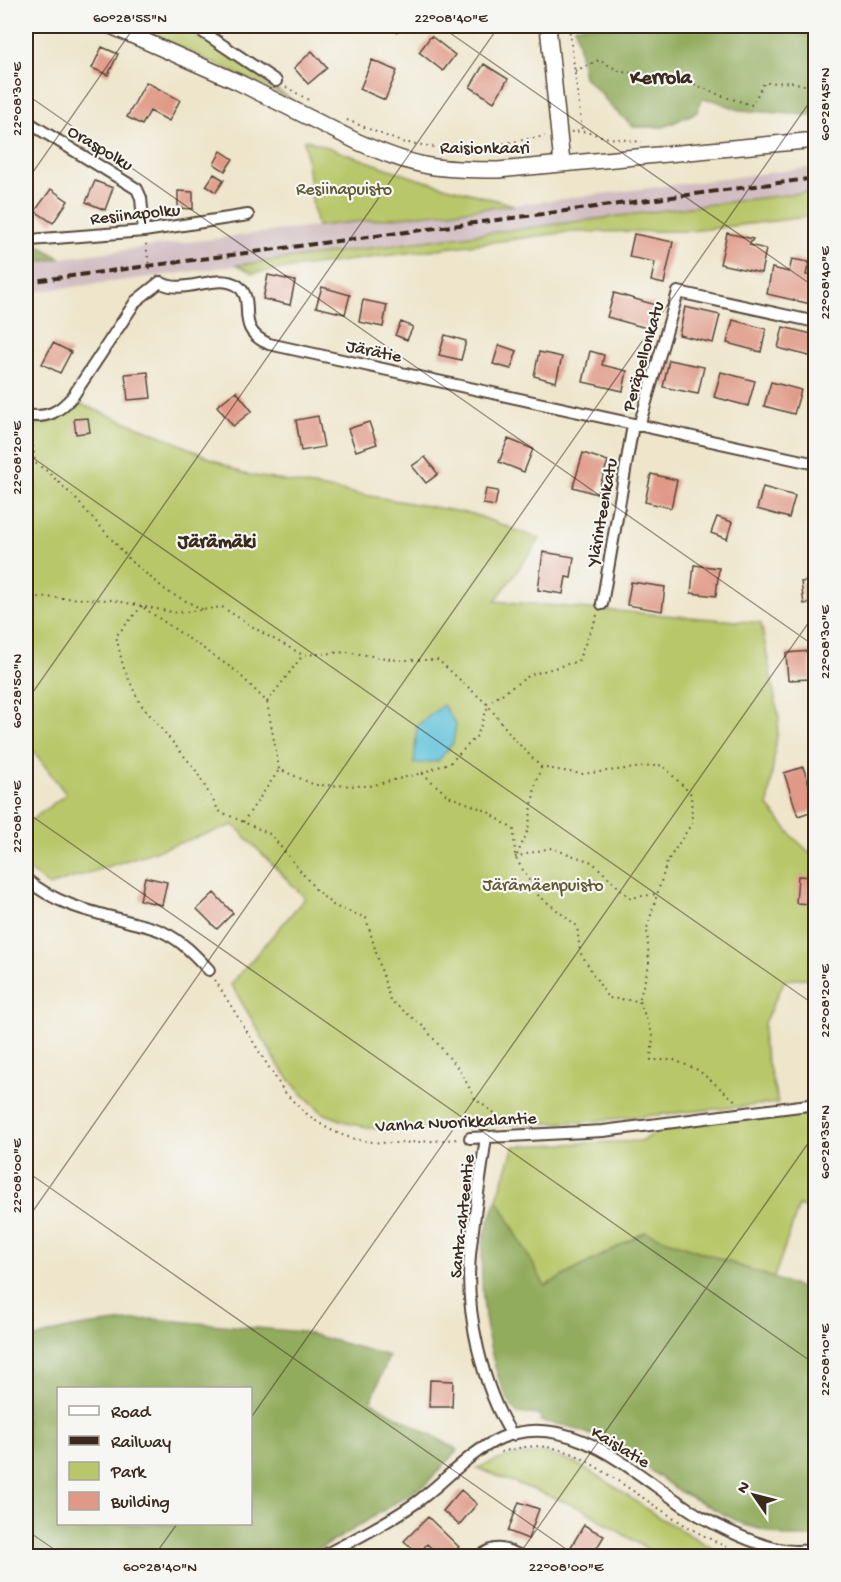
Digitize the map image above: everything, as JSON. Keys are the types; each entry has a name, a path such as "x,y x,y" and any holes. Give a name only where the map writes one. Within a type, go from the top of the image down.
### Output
{"main road":[{"name":"Raisionkaari","path":"111,26 267,96 358,142 405,160 429,166 462,170 498,170 816,140"},
{"path":"548,26 562,164"}],"street":[{"path":"194,26 276,81"},
{"name":"Oraspolku","path":"26,121 137,189 141,198 144,231"},
{"name":"Resiinapolku","path":"26,237 30,240 144,231 248,215"},
{"name":"Järätie","path":"160,282 175,287 221,281 230,282 239,287 245,295 246,320 251,331 258,339 269,344 816,464"},
{"path":"27,416 53,414 62,409 136,301 160,282"},
{"name":"Peräpellonkatu","path":"636,425 678,292 816,322"},
{"name":"Ylärinteenkatu","path":"602,604 636,425"},
{"path":"26,879 59,901 83,910 161,931 191,950 209,970"},
{"name":"Vanha Nuorikkalantie","path":"470,1138 603,1131 816,1104"},
{"name":"Santa-ahteentie","path":"486,1136 470,1257 471,1303 478,1347 488,1386 500,1416 512,1435"},
{"name":"Kaislatie","path":"323,1557 414,1504 470,1457 501,1438 536,1432 555,1432 587,1442 620,1461 700,1516 748,1539 784,1553 816,1551"},
{"path":"482,1557 487,1551 496,1548 505,1549 521,1557"}],"path":[{"path":"569,26 582,131"},
{"path":"575,71 599,60 621,72 687,81 722,96 752,105 764,83 792,82 816,88"},
{"path":"276,81 315,104"},
{"path":"346,119 401,142 463,151 497,147 559,133 582,131 609,138 643,142"},
{"path":"144,231 149,266 154,277 160,282"},
{"path":"27,416 35,463 67,490 131,561 168,592 204,610"},
{"path":"26,598 112,600 177,614 222,607 303,655 347,652 398,660 438,660 488,704 514,739 541,767 581,774 662,765 691,795 692,823 667,862 646,928 649,965 639,1001 653,1035 651,1060 674,1060 698,1071 749,1112"},
{"path":"279,769 315,785 370,786 422,773 451,762 477,736 488,704 530,675 578,661 602,604"},
{"path":"142,606 236,671 267,702 279,769 243,822"},
{"path":"142,606 116,636 123,666 139,702 195,769 219,811 270,834 317,891 334,906 366,918 390,1000 424,1027 460,1072 475,1099 522,1134"},
{"path":"267,702 303,655"},
{"path":"515,857 528,830 536,781 541,767"},
{"path":"422,773 448,796 487,811 513,830 515,857 538,894 577,926 580,952 608,998 639,1001"},
{"path":"515,857 550,848 592,862 630,898 656,894"},
{"name":"Vanha Nuorikkalantie","path":"209,970 282,1090 296,1106 315,1121 338,1134 360,1142 386,1144 470,1138"},
{"path":"536,1432 537,1446"},
{"path":"521,1446 558,1448 576,1455 686,1526 750,1557"}],"shaded area":[{"path":"815,167 815,191 26,293 26,264 60,258"}],"green space":[{"path":"136,26 178,26 227,54 292,100"},
{"path":"575,26 815,26 815,114 739,110 714,100 701,99 697,112 664,127 634,127 612,108 584,77"},
{"name":"Resiinapuisto","path":"304,139 418,179 514,205 317,226"},
{"path":"815,191 815,216 691,231 569,232 253,273 237,265"},
{"path":"26,238 60,258 26,264"},
{"name":"Järämäenpuisto","path":"78,403 169,439 244,474 473,514 540,539 495,601 761,623 779,719 768,806 794,838 816,858 815,977 785,980 764,1023 763,1043 778,1103 582,1122 388,1131 351,1124 323,1113 298,1090 279,1066 231,984 305,898 234,825 49,886 26,868 26,824 66,794 26,741 26,424 33,426"},
{"path":"815,1112 815,1212 799,1206 774,1278 645,1232 545,1286 497,1199 514,1146 640,1141 685,1119 754,1115 765,1118"},
{"path":"497,1199 545,1286 645,1232 815,1293 815,1537 788,1537 745,1525 677,1490 615,1444 568,1426 541,1421 540,1415 517,1413 499,1378 492,1355 484,1307 483,1243"},
{"path":"153,1319 303,1332 389,1356 371,1402 458,1450 426,1484 339,1538 305,1556 26,1556 26,1343 53,1332 105,1323"},
{"path":"545,1453 575,1463 660,1518 726,1556 658,1556 583,1509 477,1468 509,1456"}],"water":[{"path":"443,705 456,724 453,743 438,761 414,764 417,726"}],"building":[{"path":"388,26 402,26 397,32"},
{"path":"431,36 455,55 443,71 419,52"},
{"path":"102,47 118,54 108,75 92,68"},
{"path":"312,51 327,68 308,84 294,68"},
{"path":"372,60 397,71 385,100 360,89"},
{"path":"484,64 508,79 494,102 470,87"},
{"path":"146,82 180,100 169,121 150,111 142,125 127,117"},
{"path":"221,151 233,159 225,171 214,164"},
{"path":"214,174 224,180 216,192 206,186"},
{"path":"95,181 113,188 105,210 86,202"},
{"path":"51,189 68,201 53,223 35,211"},
{"path":"178,191 193,192 193,209 178,208"},
{"path":"727,233 753,239 749,245 766,249 761,273 720,264"},
{"path":"634,234 673,242 664,284 651,281 655,262 629,257"},
{"path":"792,259 809,262 806,275 816,277 811,304 767,294 772,268 789,272"},
{"path":"268,275 295,281 290,305 263,299"},
{"path":"322,287 350,295 345,314 316,307"},
{"path":"614,293 656,305 650,329 607,317"},
{"path":"363,300 387,305 383,327 359,322"},
{"path":"685,307 720,315 713,343 679,335"},
{"path":"733,320 766,329 761,352 727,343"},
{"path":"401,322 413,327 407,340 395,335"},
{"path":"783,327 816,335 813,357 778,348"},
{"path":"445,335 466,341 461,360 439,355"},
{"path":"53,343 71,352 60,373 42,364"},
{"path":"499,345 517,351 511,369 493,364"},
{"path":"590,351 604,355 602,365 627,371 623,391 583,382"},
{"path":"539,352 562,357 556,382 534,376"},
{"path":"669,360 704,367 698,394 663,387"},
{"path":"148,372 151,398 128,400 125,374"},
{"path":"721,372 755,381 748,406 714,397"},
{"path":"771,382 801,390 794,414 764,406"},
{"path":"236,391 252,411 233,426 217,406"},
{"path":"318,416 324,447 301,451 296,420"},
{"path":"88,418 90,432 76,434 74,419"},
{"path":"369,422 377,444 356,451 348,429"},
{"path":"508,439 533,449 524,472 499,462"},
{"path":"583,453 608,461 597,494 573,487"},
{"path":"425,457 438,474 426,483 412,466"},
{"path":"651,474 677,480 671,508 645,502"},
{"path":"763,487 795,496 789,518 757,509"},
{"path":"486,489 498,491 495,506 483,504"},
{"path":"717,517 732,522 727,539 711,533"},
{"path":"543,552 574,557 571,578 566,577 563,594 538,590"},
{"path":"694,565 719,568 716,596 691,593"},
{"path":"816,580 816,602 804,604 801,582"},
{"path":"631,582 665,587 662,611 627,605"},
{"path":"810,651 811,679 788,680 786,653"},
{"path":"803,767 816,810 798,816 784,773"},
{"path":"798,876 812,877 811,904 796,903"},
{"path":"145,877 167,882 162,905 140,900"},
{"path":"214,893 233,913 217,929 197,909"},
{"path":"430,1380 453,1381 452,1407 429,1407"},
{"path":"461,1490 477,1504 459,1525 443,1511"},
{"path":"519,1502 539,1509 528,1539 508,1531"},
{"path":"428,1517 459,1547 449,1556 440,1556 427,1544 418,1554 404,1541"},
{"path":"584,1525 604,1536 592,1556 579,1556 569,1550"}],"railway":[{"path":"26,282 816,178"}],"district":[{"name":"Kerrola","path":"661,76"},
{"name":"Järämäki","path":"217,540"}]}
